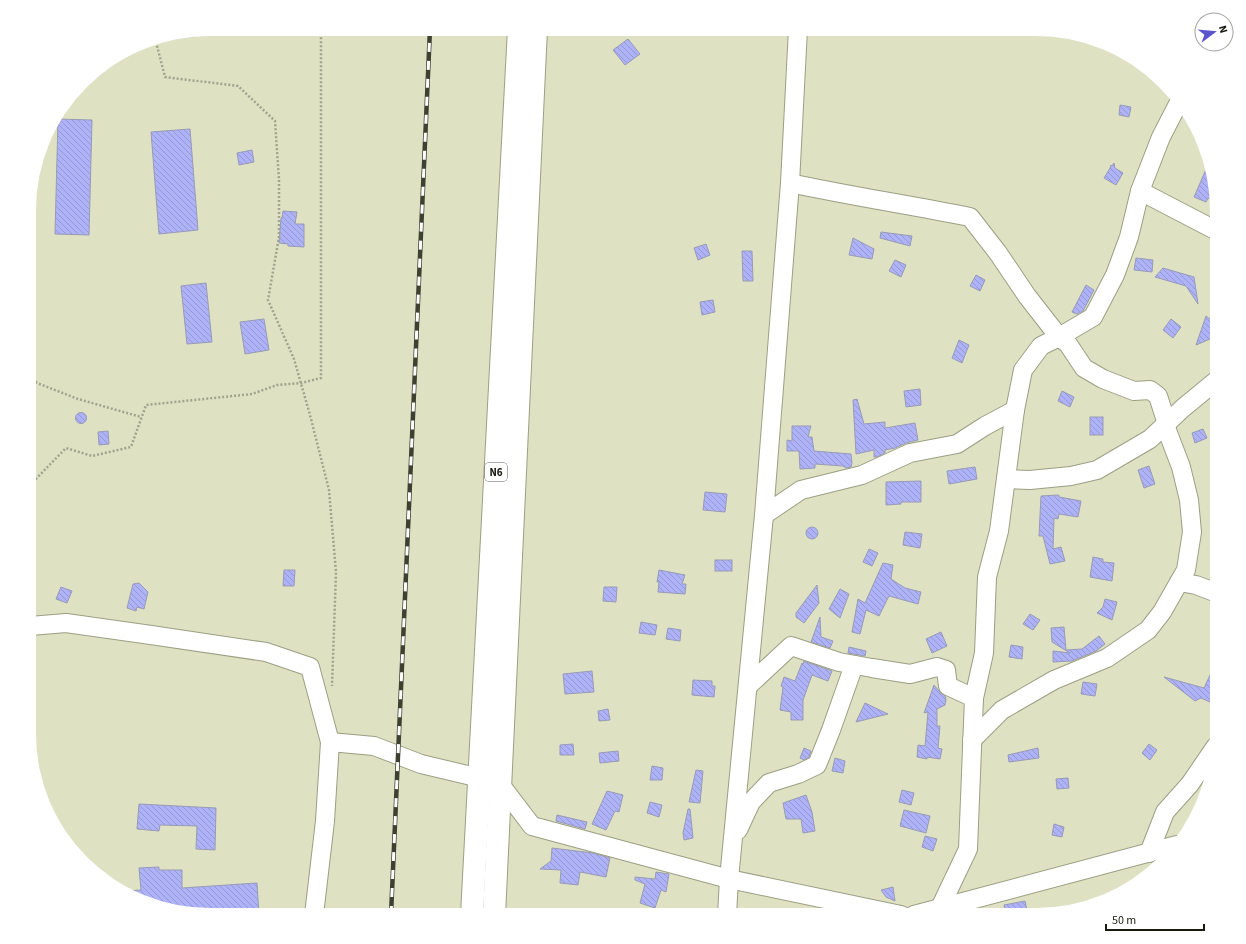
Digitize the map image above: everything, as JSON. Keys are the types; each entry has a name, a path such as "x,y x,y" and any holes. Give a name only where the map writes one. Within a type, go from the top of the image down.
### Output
{"highway":[{"name":"N6","path":"472,908 519,36"},
{"name":"N6","path":"494,908 536,36"}],"street":[{"path":"727,908 764,515 790,183 798,36"},
{"path":"946,908 968,849 974,698 984,653 987,577 999,531 1015,410 1023,370 1040,346 1059,337 1093,317 1115,276 1128,237 1140,191 1161,137 1176,107"},
{"path":"790,183 835,193 917,206 970,217 998,253 1027,296 1059,337 1068,344 1084,368 1115,384 1134,391 1150,390 1158,396 1166,425 1181,467 1189,500 1192,532 1186,570 1180,582 1162,612 1148,630 1107,658 1054,680 1002,710 972,740"},
{"path":"1140,191 1210,227"},
{"path":"1006,479 1030,480 1051,478 1071,476 1097,470 1150,439 1183,408 1210,386"},
{"path":"764,515 801,490 862,474 910,453 957,444 985,426 1015,410"},
{"path":"1180,582 1196,585 1210,590"},
{"path":"36,626 66,624 266,652 310,667 330,742 325,821 315,908"},
{"path":"748,686 791,646 839,662 910,674 937,667 946,670 948,686 974,698"},
{"path":"732,844 751,802 769,783 798,774 818,765 854,665"},
{"path":"330,742 374,746 421,764 500,784 532,826 729,879 868,908"},
{"path":"1148,853 1165,812 1190,784 1209,756"},
{"path":"959,908 1168,847"}],"path":[{"path":"36,479 66,448 92,456 131,447 146,405 252,394 277,385 301,383 322,378 321,36"},
{"path":"157,44 165,76 238,86 275,121 279,180 279,238 268,300 294,359 329,490 336,572 332,687"},
{"path":"36,382 78,399 141,417"}],"building":[{"path":"628,39 640,54 625,65 613,50"},
{"path":"1120,105 1131,107 1129,117 1119,115"},
{"path":"62,119 92,120 89,235 55,234 58,125"},
{"path":"190,129 198,230 159,234 151,132"},
{"path":"252,150 254,162 239,165 237,153"},
{"path":"1114,163 1115,168 1123,173 1116,185 1104,178 1111,165 1112,166"},
{"path":"1205,170 1210,199 1208,198 1206,202 1194,197"},
{"path":"283,211 297,212 295,224 304,224 304,247 288,246 288,244 279,243"},
{"path":"881,232 912,236 910,246 880,238"},
{"path":"853,238 874,249 872,259 849,255"},
{"path":"706,244 710,255 698,260 694,248"},
{"path":"742,251 752,251 753,281 743,281"},
{"path":"1136,258 1153,260 1152,272 1134,270"},
{"path":"895,260 906,265 901,277 889,271"},
{"path":"1163,268 1194,277 1198,304 1186,286 1155,277"},
{"path":"976,275 985,280 980,291 970,286"},
{"path":"206,283 212,342 187,344 181,286"},
{"path":"1086,285 1094,290 1083,311 1077,314 1072,312"},
{"path":"713,300 715,312 702,315 700,302"},
{"path":"1206,316 1210,319 1210,339 1196,345"},
{"path":"264,319 269,350 245,354 240,322"},
{"path":"1171,319 1181,327 1173,338 1163,330"},
{"path":"959,340 969,345 962,363 952,358"},
{"path":"920,389 921,405 906,407 904,391"},
{"path":"1062,391 1074,397 1070,407 1058,401"},
{"path":"857,399 864,424 885,422 885,428 915,423 918,440 885,450 885,453 877,457 874,457 874,450 856,454 853,400"},
{"path":"79,413 83,413 85,414 85,422 79,423 76,420 76,416"},
{"path":"1090,417 1103,417 1103,435 1090,435"},
{"path":"792,426 811,426 808,437 812,437 814,451 851,454 851,467 846,468 843,466 815,464 815,468 800,469 799,451 787,451 787,440 792,441"},
{"path":"1203,429 1207,438 1195,443 1192,433"},
{"path":"108,431 109,444 99,445 98,432"},
{"path":"1149,466 1155,484 1144,488 1138,470"},
{"path":"975,467 977,479 949,484 947,471"},
{"path":"921,481 921,502 901,502 901,504 886,505 886,482"},
{"path":"705,492 727,494 725,512 703,510"},
{"path":"1059,495 1059,497 1081,501 1078,517 1059,514 1058,519 1054,518 1053,549 1061,547 1065,561 1050,564 1043,536 1039,536 1041,496"},
{"path":"814,527 817,528 817,538 810,539 807,538 806,531 807,528"},
{"path":"905,532 922,534 920,548 903,545"},
{"path":"869,549 878,553 872,566 863,562"},
{"path":"1093,557 1103,559 1103,562 1114,563 1112,581 1090,577"},
{"path":"715,560 732,560 732,571 715,571"},
{"path":"883,563 893,565 891,579 905,588 921,592 918,604 889,596 879,616 866,610 860,634 852,632 858,599 865,603"},
{"path":"284,570 295,570 294,586 283,586"},
{"path":"659,570 685,575 682,584 686,584 685,594 658,592 659,582 657,582"},
{"path":"139,583 148,592 144,609 137,607 136,611 127,608 133,584"},
{"path":"817,585 819,603 804,623 796,617 796,613"},
{"path":"61,587 72,591 67,603 56,599"},
{"path":"604,587 617,587 616,602 603,601"},
{"path":"840,589 849,594 840,618 829,609"},
{"path":"1105,599 1117,602 1112,620 1097,613 1103,607"},
{"path":"1030,614 1040,620 1033,630 1023,624"},
{"path":"820,617 821,637 833,641 830,648 811,642"},
{"path":"641,622 657,625 655,635 639,633"},
{"path":"1064,627 1066,650 1082,649 1099,636 1105,644 1096,651 1072,661 1053,662 1053,651 1070,653 1052,642 1051,628"},
{"path":"668,628 681,630 680,641 666,639"},
{"path":"941,632 947,646 932,653 926,639"},
{"path":"1011,645 1023,647 1022,659 1009,657"},
{"path":"849,647 866,651 865,656 848,653"},
{"path":"804,661 832,671 828,681 812,675 803,700 803,720 791,720 791,712 780,710 783,687 781,686 784,677 795,681"},
{"path":"592,671 594,692 565,694 563,674"},
{"path":"1210,675 1210,702 1201,698 1195,701 1164,677 1204,688"},
{"path":"693,680 712,681 712,686 715,686 714,697 692,695"},
{"path":"1083,682 1097,684 1095,696 1081,694"},
{"path":"934,685 945,696 946,700 945,705 937,709 937,726 940,726 938,748 942,749 940,759 927,757 927,759 917,757 918,745 925,746 928,712 924,713"},
{"path":"865,703 888,714 856,722"},
{"path":"608,709 610,720 599,721 598,711"},
{"path":"573,744 574,755 560,755 560,745"},
{"path":"1149,744 1157,750 1150,760 1142,753"},
{"path":"804,748 811,751 809,757 804,760 800,758"},
{"path":"1038,748 1039,758 1009,762 1008,755"},
{"path":"618,751 619,761 600,763 599,753"},
{"path":"835,758 845,761 843,773 832,771"},
{"path":"652,766 663,768 662,780 650,780"},
{"path":"696,770 703,771 700,803 689,802"},
{"path":"1068,778 1069,788 1057,789 1056,779"},
{"path":"902,790 914,793 911,805 899,802"},
{"path":"607,791 623,795 619,812 615,811 606,830 592,824"},
{"path":"806,795 812,812 815,831 803,833 801,819 786,819 783,803"},
{"path":"650,802 662,805 659,817 647,813"},
{"path":"139,804 216,808 215,850 196,849 197,826 160,825 159,831 137,829"},
{"path":"688,809 690,809 693,838 684,840 683,833"},
{"path":"904,810 930,816 926,833 900,826"},
{"path":"557,815 587,822 585,829 556,821"},
{"path":"1054,824 1064,827 1062,837 1052,835"},
{"path":"925,836 937,839 933,851 922,847"},
{"path":"552,848 593,853 610,858 606,877 580,872 578,885 560,883 561,870 540,869 551,861"},
{"path":"159,867 159,870 182,870 182,888 257,883 259,908 199,908 176,905 154,899 134,890 141,890 139,868"},
{"path":"656,872 669,874 666,892 661,890 655,908 640,903 645,884 635,880 635,877 655,879"},
{"path":"893,887 895,901 886,897 881,890"},
{"path":"1025,901 1026,908 1005,908 1004,905"}],"railway":[{"path":"391,908 430,36"}]}
